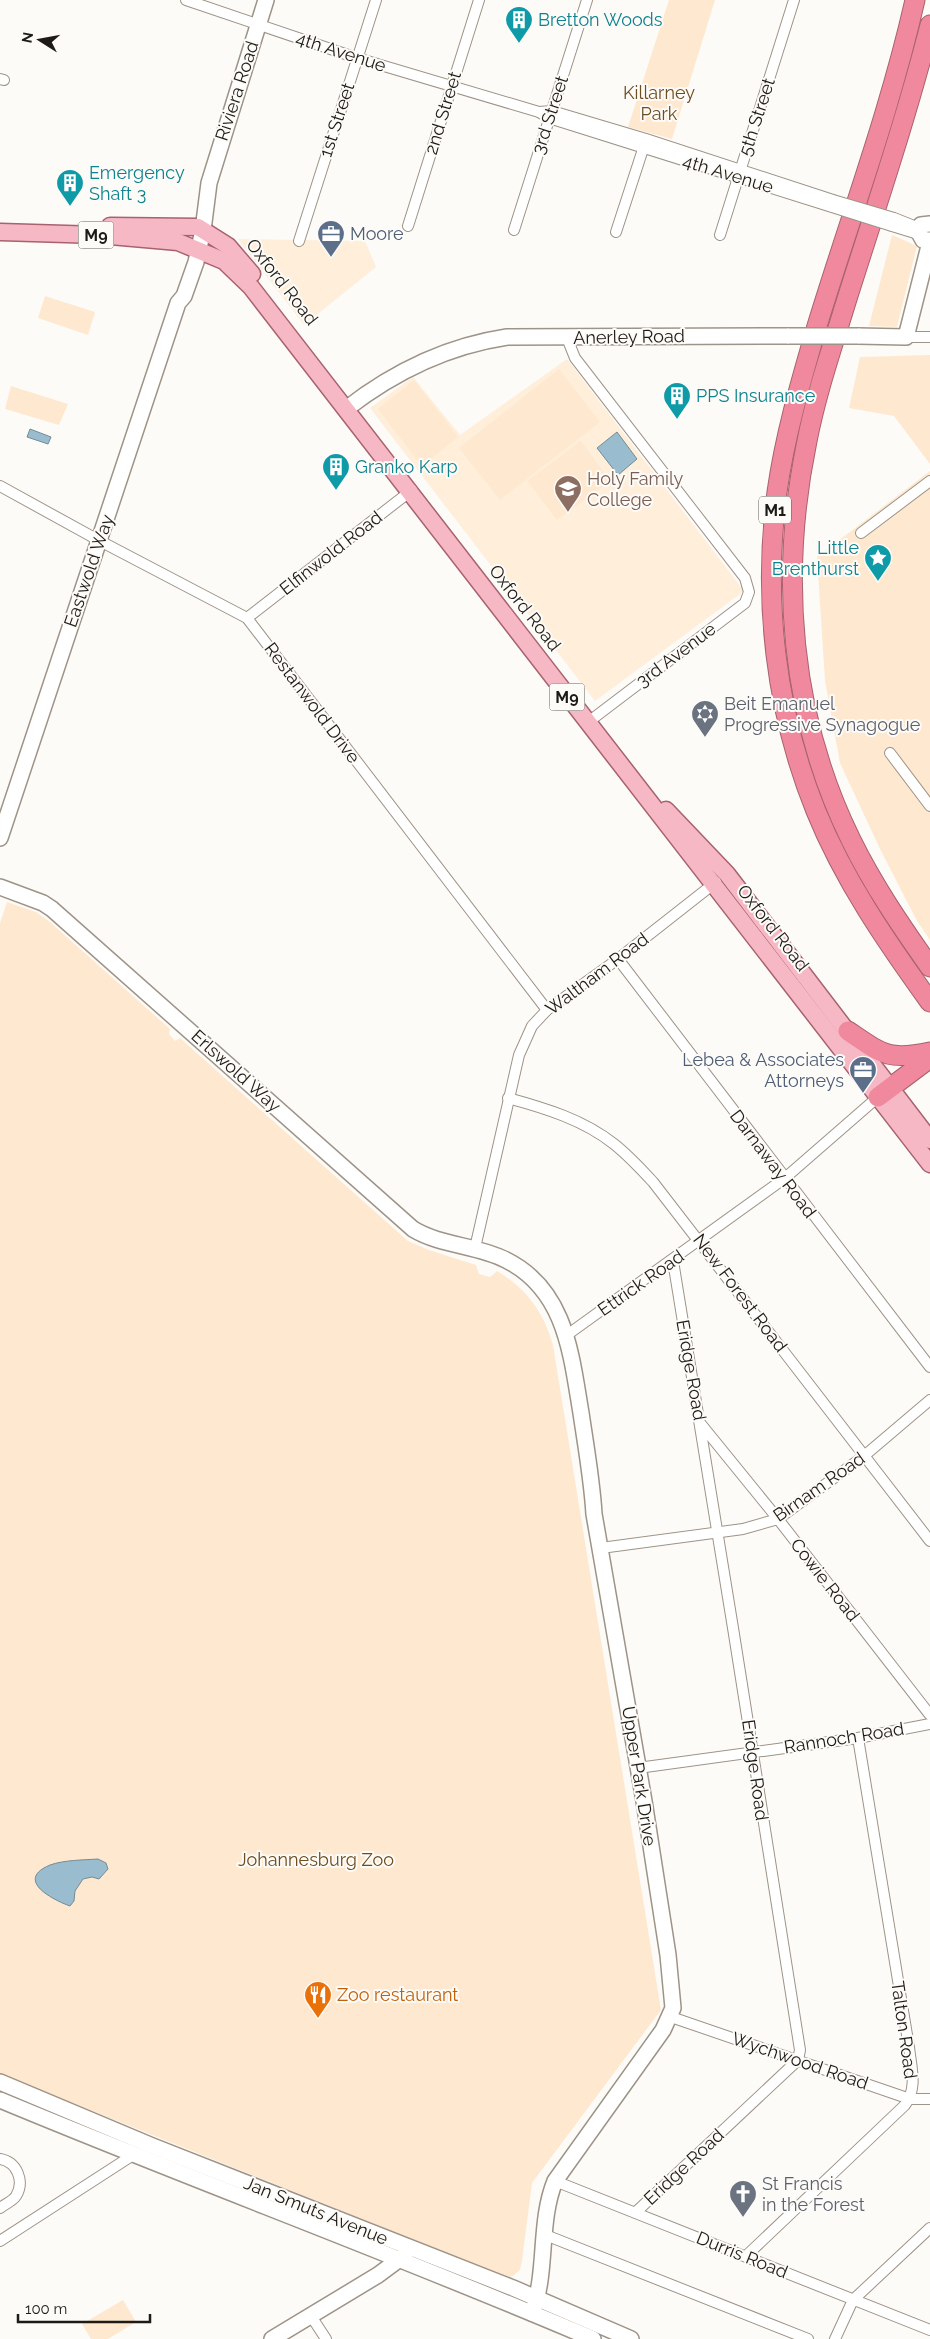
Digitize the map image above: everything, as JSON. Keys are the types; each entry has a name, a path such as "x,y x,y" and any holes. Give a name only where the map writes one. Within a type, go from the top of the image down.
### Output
{"highway":[{"name":"M1","path":"915,0 875,142 800,383 788,436 774,523 771,592 774,637 783,699 802,770 816,812 856,894 930,1002"},
{"name":"M1","path":"930,26 814,411 798,490 791,582 793,627 800,677 811,731 828,785 850,838 874,883 930,967"},
{"path":"848,1031 873,1048 891,1056 908,1057 930,1052"},
{"path":"884,1093 930,1058"}],"main road":[{"name":"Riviera Road","path":"195,247 199,228 200,200 209,183 266,0"},
{"name":"M9","path":"0,224 199,228"},
{"name":"Oxford Road","path":"199,228 221,240 238,257 349,407 713,885 884,1093 930,1140"},
{"path":"906,336 924,262 922,257 926,231"},
{"name":"Oxford Road","path":"0,232 99,235 163,240 195,247 224,261 241,276 349,407"},
{"name":"Eastwold Way","path":"0,838 178,303 184,296 195,247"},
{"name":"Anerley Road","path":"349,407 405,369 445,352 507,337 906,336"},
{"name":"Oxford Road","path":"589,721 654,798 726,874 848,1031 884,1093 930,1164"},
{"name":"Erlswold Way","path":"0,887 43,903 52,909 413,1229 426,1235 475,1248"},
{"name":"Upper Park Drive","path":"475,1248 506,1260 535,1280 550,1299 567,1335 592,1482 594,1514 668,1955 674,2000 671,2017"},
{"path":"532,2313 537,2298 543,2234 554,2180 671,2017"},
{"name":"Jan Smuts Avenue","path":"0,2082 150,2145 513,2288 631,2339"},
{"name":"Jan Smuts Avenue","path":"0,2100 593,2339"},
{"path":"272,2339 378,2275 399,2261 411,2249"},
{"path":"375,2251 378,2275"},
{"path":"513,2288 528,2282 541,2268"}],"street":[{"name":"4th Avenue","path":"186,0 357,58 645,143 926,231"},
{"name":"1st Street","path":"300,241 376,0"},
{"name":"2nd Street","path":"408,226 478,0"},
{"name":"3rd Street","path":"514,230 588,0"},
{"name":"5th Street","path":"720,235 794,0"},
{"path":"616,232 645,143"},
{"name":"Anerley Road","path":"906,336 930,337"},
{"name":"3rd Avenue","path":"567,338 575,358 745,578 749,592 745,603 589,721"},
{"path":"861,533 930,481"},
{"name":"Restanwold Drive","path":"0,486 100,542 246,618 547,1010"},
{"name":"Elfinwold Road","path":"246,618 412,490"},
{"path":"890,753 930,806"},
{"name":"Waltham Road","path":"475,1248 508,1098 523,1044 532,1026 547,1010 618,960 726,874"},
{"name":"Darnaway Road","path":"618,960 930,1367"},
{"name":"Ettrick Road","path":"567,1335 673,1261 785,1178 884,1093"},
{"name":"New Forest Road","path":"508,1098 556,1113 596,1132 613,1143 653,1182 700,1240 930,1541"},
{"name":"Eridge Road","path":"636,2212 798,2060 800,2050 673,1261"},
{"name":"Birnam Road","path":"601,1548 743,1529 778,1519 864,1456 930,1400"},
{"name":"Cowie Road","path":"700,1423 778,1519 930,1715"},
{"name":"Rannoch Road","path":"638,1768 858,1738 930,1724"},
{"name":"Talton Road","path":"746,2256 910,2099 913,2080 909,2047 858,1738"},
{"name":"Wychwood Road","path":"671,2017 910,2099 930,2099"},
{"path":"0,2240 133,2155"},
{"path":"0,2159 14,2166 20,2182 16,2196 0,2208"},
{"name":"Durris Road","path":"554,2180 930,2330"},
{"path":"834,2339 853,2300 930,2228"},
{"path":"543,2234 808,2339"},
{"path":"311,2316 326,2339"}],"shaded area":[{"path":"238,239 365,241 376,267 304,325"},
{"name":"Holy Family College","path":"567,359 744,591 595,701 370,408 413,377 460,435"}],"green space":[{"name":"Killarney Park","path":"669,0 715,0 672,139 628,127"},
{"path":"892,235 917,246 897,327 869,326"},
{"path":"45,296 95,312 88,335 38,318"},
{"path":"930,355 930,464 894,416 849,408 860,357"},
{"path":"559,369 600,422 500,500 459,448"},
{"path":"414,380 458,437 422,466 378,409"},
{"path":"11,386 68,404 59,425 5,409"},
{"path":"581,441 610,481 557,520 527,481"},
{"path":"930,471 930,940 917,921 880,849 840,763 825,681 817,557"},
{"name":"Johannesburg Zoo","path":"7,902 36,912 50,922 170,1029 169,1034 175,1041 180,1038 408,1241 476,1265 479,1274 490,1277 497,1271 517,1285 539,1311 549,1333 553,1345 661,2010 532,2183 522,2261 520,2270 513,2276 508,2277 487,2269 0,2074 0,923"},
{"path":"123,2300 136,2322 108,2339 91,2339 82,2324"}],"water":[{"path":"30,429 51,437 48,444 27,437"},
{"path":"617,432 637,459 618,475 597,448"},
{"path":"98,1859 106,1863 108,1869 99,1879 92,1877 83,1879 75,1891 74,1901 70,1906 47,1894 36,1883 36,1877 40,1871 55,1863"}],"place":[{"name":"Bretton Woods","path":"519,44"},
{"name":"Emergency Shaft 3","path":"70,207"},
{"name":"Moore","path":"331,258"},
{"name":"PPS Insurance","path":"677,420"},
{"name":"Granko Karp","path":"336,491"},
{"name":"Holy Family College","path":"568,513"},
{"name":"Little Brenthurst","path":"878,582"},
{"name":"Beit Emanuel Progressive Synagogue","path":"705,738"},
{"name":"Lebea & Associates Attorneys","path":"863,1094"},
{"name":"Zoo restaurant","path":"318,2019"},
{"name":"St Francis in the Forest","path":"743,2218"}]}
